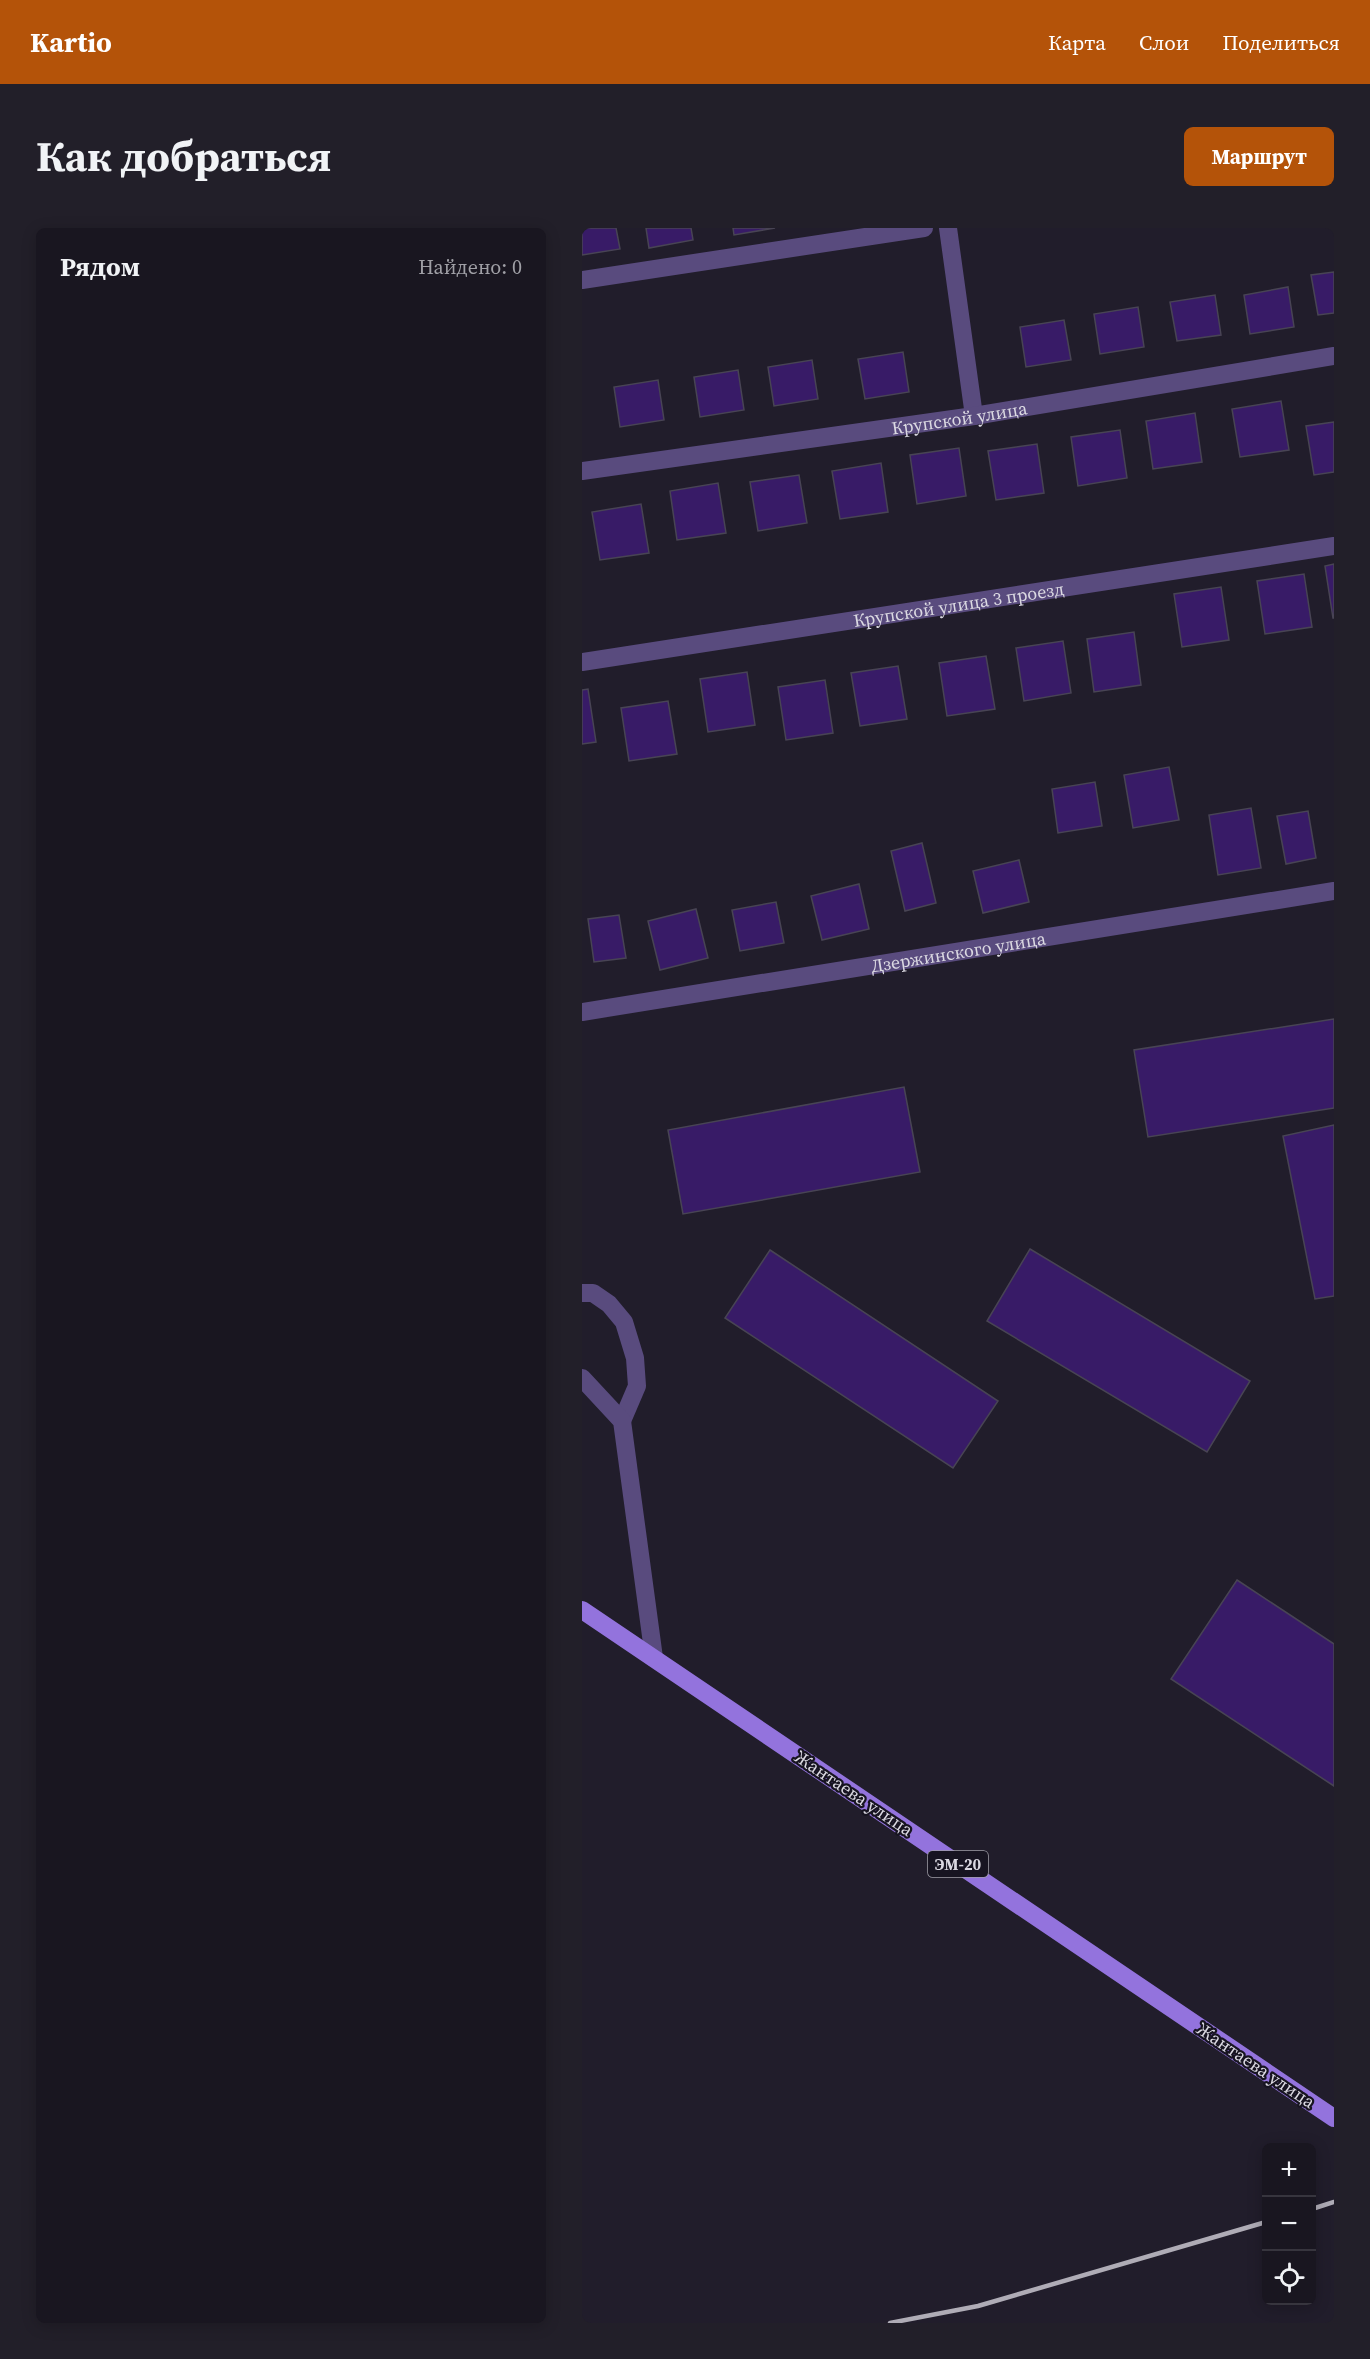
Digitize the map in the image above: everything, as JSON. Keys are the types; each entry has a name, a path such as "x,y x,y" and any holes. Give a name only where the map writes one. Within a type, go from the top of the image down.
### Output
{"main road":[{"name":"Жантаева улица","path":"582,1610 1334,2118"}],"street":[{"path":"582,280 924,228"},
{"path":"948,228 974,416"},
{"name":"Крупской улица","path":"582,471 974,416 1334,356"},
{"name":"Крупской улица 3 проезд","path":"582,662 1334,546"},
{"name":"Дзержинского улица","path":"582,1011 1334,891"},
{"path":"582,1293 593,1293 609,1304 624,1322 635,1358 637,1386 622,1421 654,1658"},
{"path":"582,1378 622,1421"}],"building":[{"path":"582,228 616,228 620,249 582,255"},
{"path":"646,228 691,228 693,240 649,248"},
{"path":"733,228 775,228 734,235"},
{"path":"1334,272 1334,313 1318,315 1311,275"},
{"path":"1288,287 1294,327 1250,334 1244,295"},
{"path":"1215,295 1221,335 1177,341 1170,302"},
{"path":"1138,307 1144,347 1100,354 1094,314"},
{"path":"1064,320 1071,360 1026,367 1020,327"},
{"path":"903,352 909,392 865,399 858,359"},
{"path":"812,360 818,399 774,406 768,367"},
{"path":"738,370 744,410 700,417 694,377"},
{"path":"658,380 664,420 620,427 614,387"},
{"path":"1281,401 1289,450 1240,457 1232,409"},
{"path":"1195,413 1202,462 1153,469 1146,421"},
{"path":"1334,422 1334,472 1314,475 1306,426"},
{"path":"1120,430 1127,478 1078,486 1071,437"},
{"path":"1037,444 1044,493 996,500 988,451"},
{"path":"959,448 966,496 917,504 910,455"},
{"path":"881,463 888,512 840,519 832,471"},
{"path":"799,475 807,523 758,531 750,482"},
{"path":"718,483 726,533 677,540 670,491"},
{"path":"641,504 649,553 600,560 592,512"},
{"path":"1334,564 1334,618 1333,618 1325,566"},
{"path":"1304,574 1312,627 1265,634 1257,581"},
{"path":"1221,587 1229,640 1182,647 1174,594"},
{"path":"1134,632 1141,685 1094,692 1087,639"},
{"path":"1063,641 1071,693 1024,701 1016,648"},
{"path":"986,656 995,709 947,716 939,663"},
{"path":"898,666 907,719 860,726 851,673"},
{"path":"747,672 755,725 708,732 700,679"},
{"path":"825,680 833,733 786,740 778,687"},
{"path":"588,689 596,742 582,744 582,690"},
{"path":"668,701 677,754 629,761 621,708"},
{"path":"1169,767 1179,820 1133,828 1124,775"},
{"path":"1095,782 1102,826 1058,833 1052,789"},
{"path":"1251,808 1261,868 1218,875 1209,815"},
{"path":"1308,811 1316,858 1286,864 1277,816"},
{"path":"922,843 936,903 905,911 891,851"},
{"path":"1019,860 1029,902 983,913 973,871"},
{"path":"859,884 869,929 822,940 811,896"},
{"path":"776,902 784,943 740,951 732,910"},
{"path":"696,909 708,958 660,970 648,921"},
{"path":"619,915 626,958 594,962 588,919"},
{"path":"1334,1019 1334,1108 1148,1137 1134,1050"},
{"path":"904,1087 920,1172 683,1214 668,1130"},
{"path":"1334,1125 1334,1296 1315,1299 1283,1136"},
{"path":"1030,1249 1250,1381 1207,1452 987,1321"},
{"path":"770,1250 998,1401 953,1468 725,1318"},
{"path":"1237,1580 1334,1644 1334,1786 1171,1679"}],"railway":[{"path":"1316,2208 1334,2202"},
{"path":"890,2323 978,2306 1262,2223"}]}
